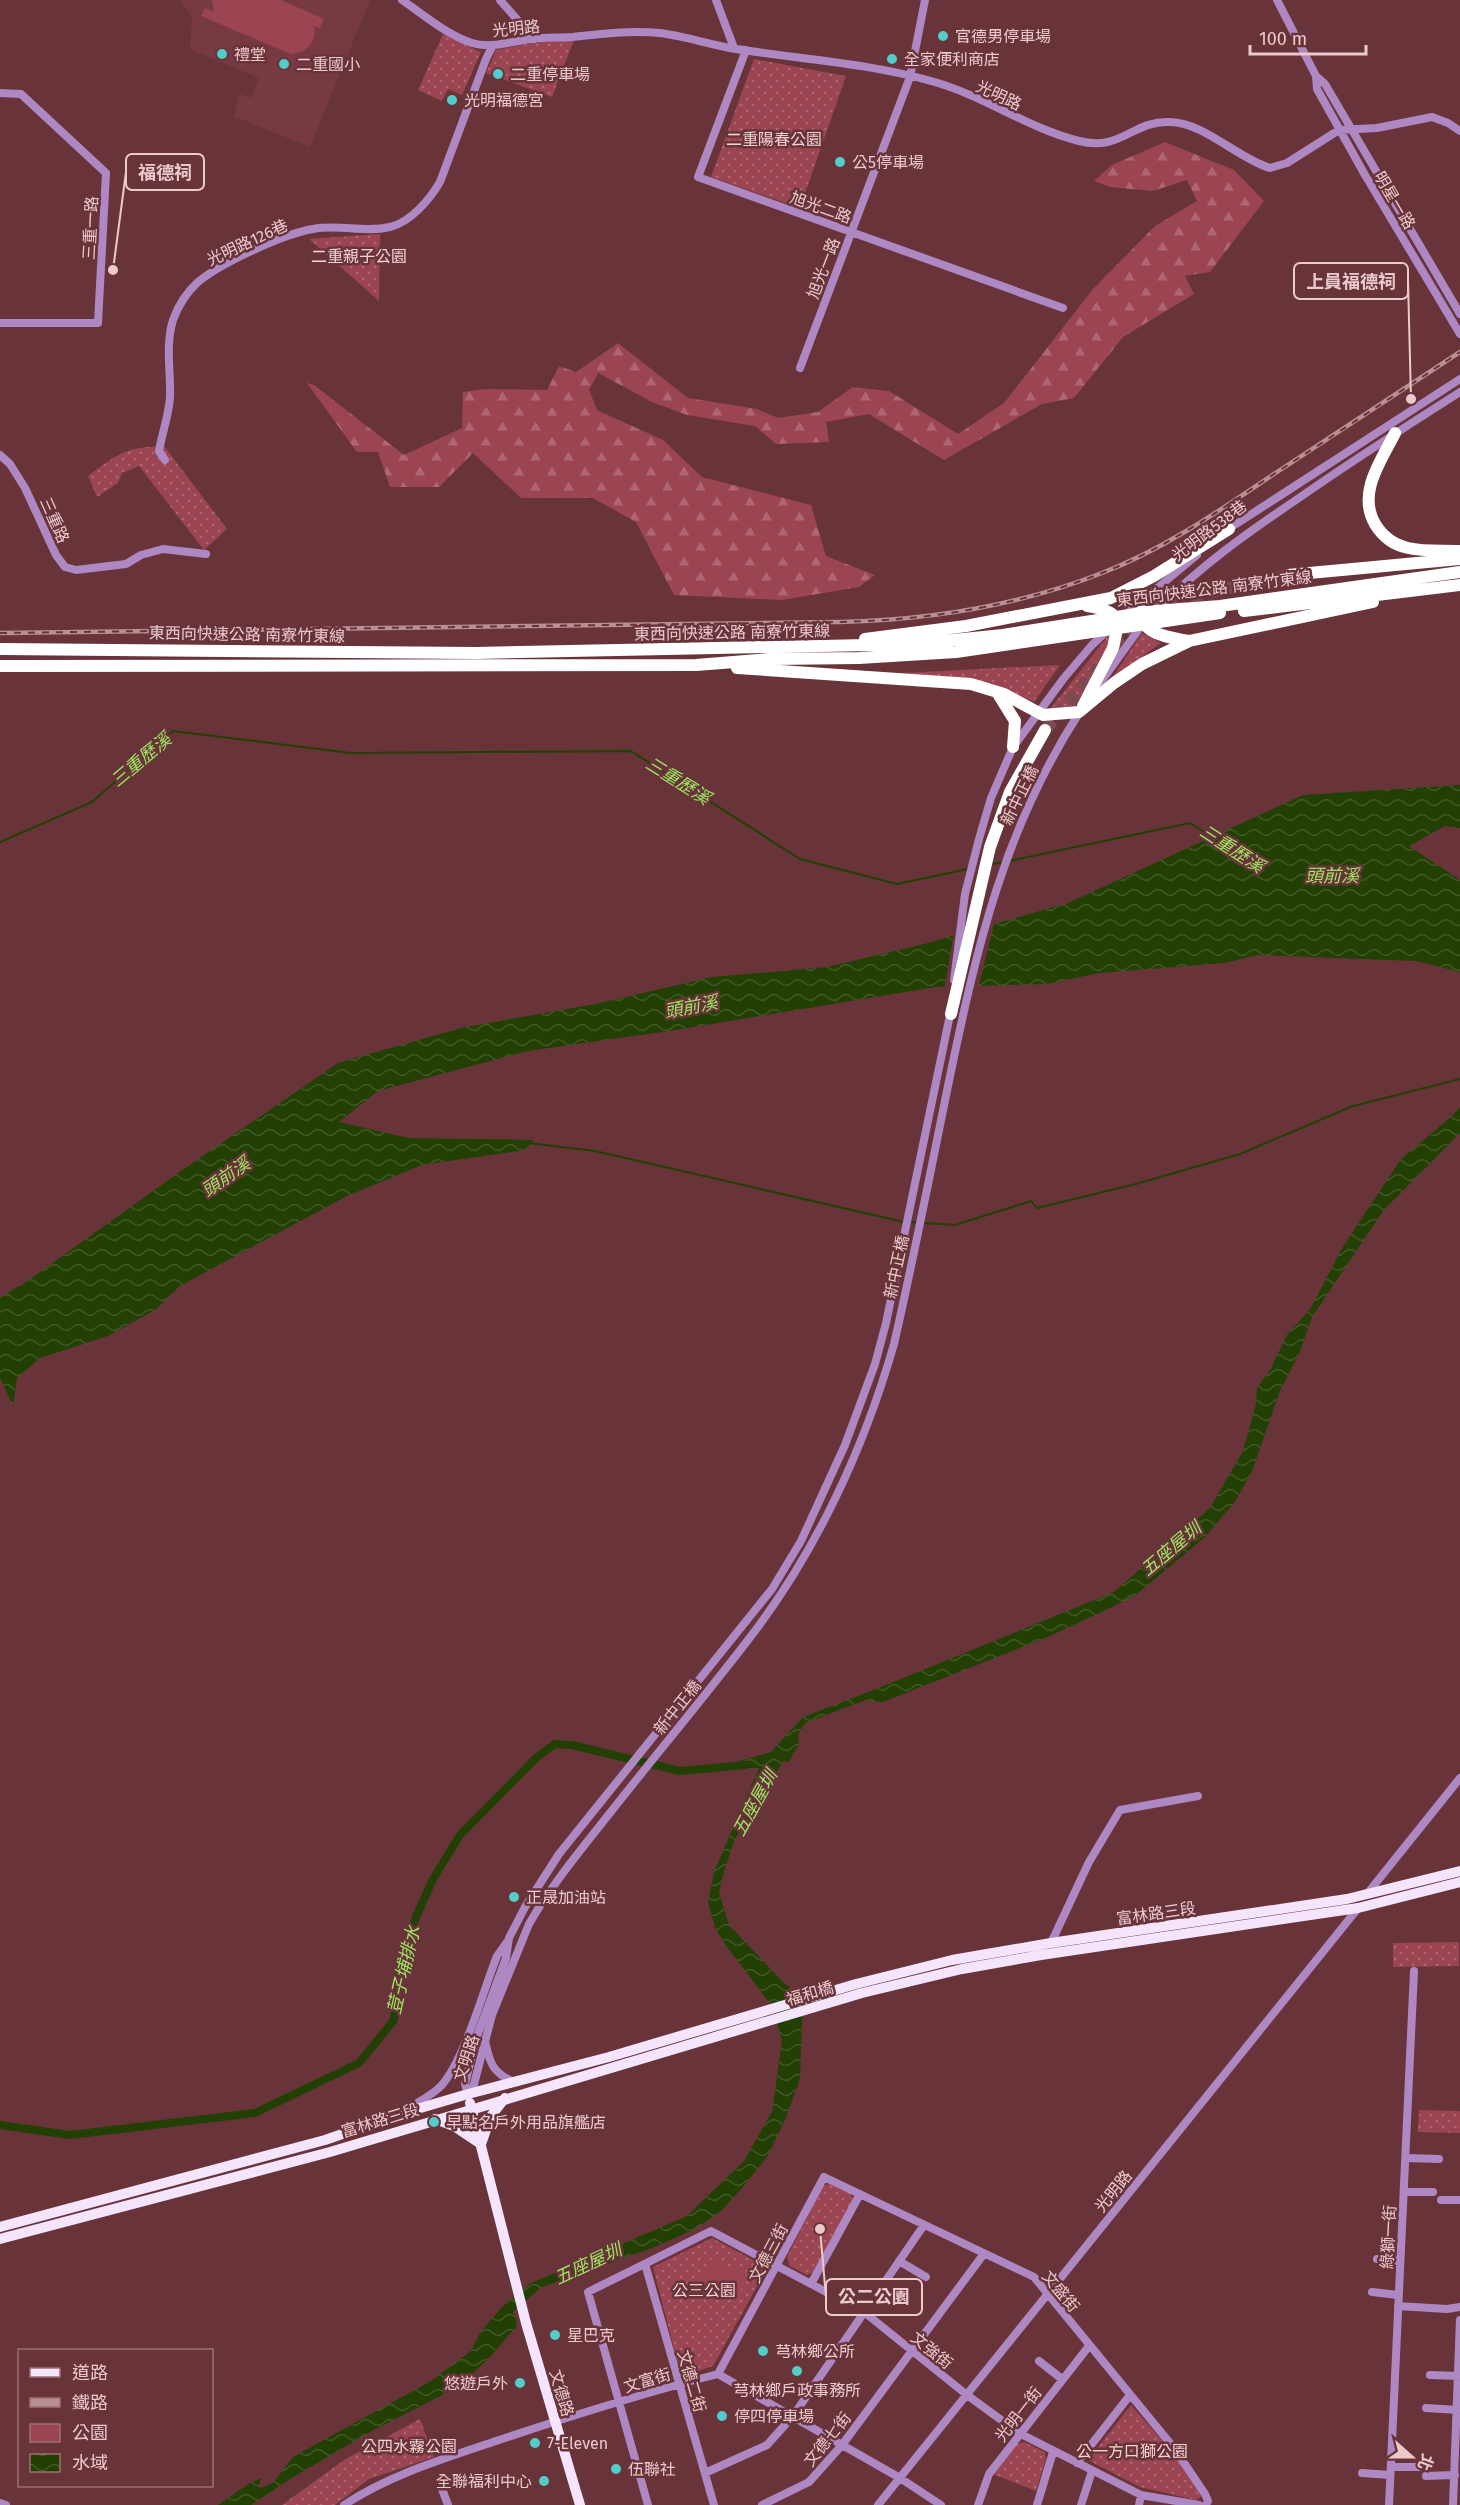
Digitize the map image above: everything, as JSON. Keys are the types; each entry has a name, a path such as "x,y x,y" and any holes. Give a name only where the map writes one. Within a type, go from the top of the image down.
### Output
{"highway":[{"path":"1395,433 1370,485 1368,496 1372,518 1384,536 1399,546 1416,550 1460,551"},
{"path":"816,645 966,626 1111,598 1154,576 1229,529"},
{"path":"1288,575 1460,559"},
{"name":"東西向快速公路 南寮竹東線","path":"0,666 696,665 772,659 859,658 956,652 1081,635 1217,610 1460,572"},
{"path":"696,665 971,684 997,691 1044,715 1079,712 1114,683 1142,664 1189,641 1454,586"},
{"name":"東西向快速公路 南寮竹東線","path":"0,649 477,653 915,644 1003,635 1155,611 1217,610 1454,586"},
{"path":"1145,598 1139,615 1143,624 1157,635 1189,641"},
{"path":"1076,605 1101,608 1119,620 1113,648 1079,712"},
{"path":"997,691 1015,722 1012,747"},
{"path":"951,1014 990,847 1010,792 1045,730"}],"main road":[{"name":"富林路三段","path":"859,1988 952,1960 1336,1901 1460,1871"},
{"name":"富林路三段","path":"859,1988 1041,1955 1358,1908 1460,1882"},
{"name":"福和橋","path":"765,2016 859,1988"},
{"name":"富林路三段","path":"0,2239 234,2179 505,2098 592,2067 765,2016"},
{"name":"富林路三段","path":"0,2227 325,2140 399,2114 468,2094 514,2082 592,2067"},
{"path":"468,2094 481,2144"},
{"path":"481,2144 491,2116 505,2098"},
{"path":"435,2119 454,2126 481,2144"},
{"name":"文德路","path":"481,2144 515,2284 580,2505"}],"street":[{"name":"光明路","path":"402,0 452,33 473,43 493,45 534,39 631,32 661,33 746,50 845,63 932,81 1021,120 1082,142 1103,145 1120,140 1142,126 1156,122 1174,122 1204,133 1270,168 1287,163 1339,130 1377,128 1432,117 1460,131"},
{"path":"500,0 534,39"},
{"path":"716,0 734,48"},
{"name":"旭光一路","path":"800,368 910,76 926,0"},
{"name":"明星一路","path":"1277,0 1316,76 1325,84 1460,314"},
{"name":"光明路126巷","path":"165,460 159,451 170,399 168,343 173,319 182,300 211,272 287,235 314,228 391,227 410,216 433,194 440,182 493,45"},
{"name":"旭光二路","path":"746,50 698,177 1063,308"},
{"name":"明星一路","path":"1316,76 1317,89 1365,175 1460,334"},
{"name":"三重一路","path":"0,93 21,94 106,173 98,324 0,323"},
{"name":"光明路538巷","path":"1012,747 1092,645 1229,529 1460,379"},
{"name":"光明路538巷","path":"1079,712 1143,624 1177,590 1245,534 1460,392"},
{"name":"三重路","path":"0,454 10,464 25,488 56,555 65,567 76,570 126,564 141,555 164,549 206,554"},
{"name":"新中正橋","path":"636,1781 748,1641 787,1587 822,1524 882,1385 894,1344 966,1001 991,900 1028,801 1079,712"},
{"name":"新中正橋","path":"625,1774 772,1589 801,1541 865,1395 886,1323 951,1014 965,894 991,798 1012,747"},
{"name":"文明路","path":"468,2094 465,2084 476,2039 506,1958 509,1938 525,1907 553,1864 625,1774"},
{"name":"光明路","path":"878,2505 1460,1778"},
{"name":"文明路","path":"468,2094 473,2088 492,2015 529,1924 558,1879 636,1781"},
{"path":"1051,1943 1089,1862 1120,1810 1198,1796"},
{"path":"399,2114 433,2093 449,2074 459,2056 497,1956 509,1938"},
{"name":"綠獅一街","path":"1389,2505 1414,1971"},
{"path":"485,2043 496,2072 514,2082"},
{"path":"1406,2158 1439,2159"},
{"name":"文盛街","path":"824,2177 983,2255 1034,2277 1174,2448 1205,2494 1208,2501 1206,2505"},
{"name":"文德三街","path":"717,2374 824,2177"},
{"path":"1404,2192 1433,2192"},
{"path":"812,2284 860,2194"},
{"path":"1441,2200 1460,2200"},
{"path":"705,2473 767,2445 793,2416 924,2225"},
{"name":"文強街","path":"619,2402 588,2292 711,2231 864,2312 967,2395 1019,2433 1141,2495 1199,2505"},
{"name":"文德七街","path":"762,2505 809,2482 842,2445 983,2255"},
{"path":"1377,2259 1400,2261"},
{"path":"899,2261 926,2277"},
{"name":"文德二街","path":"645,2264 714,2505"},
{"path":"882,2286 907,2303"},
{"path":"1372,2292 1398,2295"},
{"path":"1398,2306 1447,2309 1460,2307"},
{"path":"1453,2505 1458,2443 1460,2320"},
{"name":"光明一街","path":"978,2505 989,2474 1089,2346"},
{"path":"1039,2361 1062,2379"},
{"path":"717,2374 900,2478 941,2505"},
{"name":"文富街","path":"344,2505 393,2478 555,2422 717,2374"},
{"path":"1430,2375 1458,2376"},
{"path":"1077,2463 1130,2396"},
{"path":"619,2402 648,2505"},
{"path":"1426,2408 1458,2410"},
{"path":"1037,2505 1053,2452"},
{"path":"1362,2473 1422,2467"},
{"path":"1081,2505 1092,2471"},
{"path":"1426,2476 1455,2475"},
{"path":"442,2489 448,2505"},
{"path":"1139,2505 1141,2495"},
{"path":"0,2502 6,2505"}],"shaded area":[{"name":"二重國小","path":"179,0 370,0 310,147 234,116 240,94 251,98 259,78 190,49 192,16"}],"green space":[{"path":"212,0 281,0 324,19 320,28 314,26 314,37 310,46 291,54 201,16 205,8 214,12"},
{"path":"443,34 481,52 462,95 448,89 442,101 418,90"},
{"path":"574,40 552,97 486,73 496,50 537,42"},
{"name":"二重陽春公園","path":"754,59 846,76 800,208 711,177"},
{"path":"1165,142 1234,170 1264,201 1210,272 1185,276 1194,294 1123,337 1074,398 1042,404 944,460 869,414 826,422 829,442 776,444 755,426 687,415 652,402 598,373 589,390 597,410 663,440 702,477 811,505 826,556 875,575 859,587 782,600 674,595 636,522 593,498 521,498 473,453 439,487 390,487 378,452 357,452 307,383 314,385 404,455 462,428 463,392 485,389 547,390 559,366 576,372 618,343 688,398 757,409 778,418 818,412 853,387 889,391 958,434 1004,403 1093,289 1155,226 1197,201 1187,180 1153,191 1110,187 1094,181 1112,165"},
{"name":"二重親子公園","path":"380,234 379,301 309,239"},
{"path":"164,446 227,529 204,550 139,466 122,473 118,483 97,497 88,476 123,453 140,448"},
{"path":"1116,626 1108,650 1075,706 1050,709"},
{"path":"1142,633 1161,643 1112,678"},
{"path":"1060,665 1034,702 998,688 901,673"},
{"path":"1459,1942 1459,1966 1393,1967 1393,1943"},
{"path":"1419,2110 1460,2111 1460,2133 1418,2132"},
{"path":"831,2183 850,2192 854,2200 814,2272 807,2275 790,2266 787,2257 823,2186"},
{"name":"公三公園","path":"712,2238 765,2266 766,2270 713,2366 686,2375 680,2372 653,2267"},
{"path":"713,2257 748,2277 735,2300 700,2280"},
{"name":"公一方口獅公園","path":"1131,2405 1168,2447 1200,2492 1201,2497 1196,2500 1140,2487 1088,2460"},
{"name":"公四水霧公園","path":"420,2419 434,2457 369,2479 335,2505 282,2505 344,2460"},
{"path":"1024,2442 1045,2452 1046,2459 1036,2491 993,2474 1017,2444"}],"water":[{"name":"頭前溪","path":"1460,785 1460,828 1445,826 1409,846 1460,880 1460,972 1416,961 1258,955 1225,963 1099,973 1047,984 936,987 669,1031 528,1051 378,1091 339,1122 409,1138 534,1140 525,1150 422,1165 347,1196 180,1286 155,1310 108,1336 40,1358 17,1378 13,1406 0,1378 0,1298 338,1063 461,1028 595,1004 712,977 827,967 924,944 1068,903 1303,795"},
{"name":"五座屋圳","path":"1460,1107 1460,1133 1383,1211 1312,1317 1299,1354 1280,1391 1251,1474 1234,1503 1205,1537 1137,1594 1050,1636 883,1702 866,1700 805,1723 798,1735 799,1744 788,1763 784,1760 735,1839 719,1892 729,1925 783,1982 803,1998 800,2079 785,2120 767,2157 742,2188 720,2212 693,2230 652,2248 540,2288 512,2313 515,2314 517,2326 489,2358 458,2387 370,2432 251,2505 218,2505 261,2478 258,2489 273,2483 293,2457 431,2381 471,2351 481,2331 503,2306 531,2283 687,2216 744,2161 772,2112 782,2041 772,2006 715,1928 708,1902 714,1872 759,1768 735,1768 740,1761 771,1752 803,1717 1114,1592 1210,1508 1243,1451 1256,1404 1257,1388 1270,1370 1287,1335 1311,1308 1342,1248 1401,1159"}],"pier":[{"path":"995,921 978,989 944,990 954,933"}],"waterway":[{"name":"三重歷溪","path":"0,842 92,802 173,731 350,753 631,751 800,859 897,884 968,869"},
{"name":"三重歷溪","path":"1009,861 1190,823 1214,838"},
{"name":"三重歷溪","path":"992,864 1004,862"},
{"path":"910,1222 955,1225 1031,1201 1037,1208 1136,1184 1240,1154 1353,1106 1460,1079"},
{"path":"529,1143 595,1151 904,1222"},
{"name":"荳子埔排水","path":"0,2125 70,2135 255,2113 359,2063 394,2020 396,1992 403,1959 416,1917 433,1879 460,1835 537,1757 555,1744 572,1745 680,1771 746,1765"}],"tunnel":[{"path":"1156,607 1159,604 1288,575"},
{"path":"1045,730 1105,660 1142,622"}],"railway":[{"path":"0,633 840,622 907,618 973,609 1070,584 1147,553 1212,515 1460,352"}],"place":[{"name":"官德男停車場","path":"943,36"},
{"name":"禮堂","path":"222,54"},
{"name":"全家便利商店","path":"892,59"},
{"name":"二重國小","path":"284,64"},
{"name":"二重停車場","path":"498,74"},
{"name":"光明福德宮","path":"452,100"},
{"name":"公5停車場","path":"840,162"},
{"name":"福德祠","path":"113,270"},
{"name":"上員福德祠","path":"1411,399"},
{"name":"正晟加油站","path":"514,1897"},
{"name":"早點名戶外用品旗艦店","path":"434,2122"},
{"name":"公二公園","path":"820,2229"},
{"name":"星巴克","path":"555,2335"},
{"name":"芎林鄉公所","path":"763,2351"},
{"name":"芎林鄉戶政事務所","path":"797,2371"},
{"name":"悠遊戶外","path":"520,2383"},
{"name":"停四停車場","path":"722,2416"},
{"name":"7-Eleven","path":"535,2443"},
{"name":"伍聯社","path":"616,2469"},
{"name":"全聯福利中心","path":"544,2481"}]}
